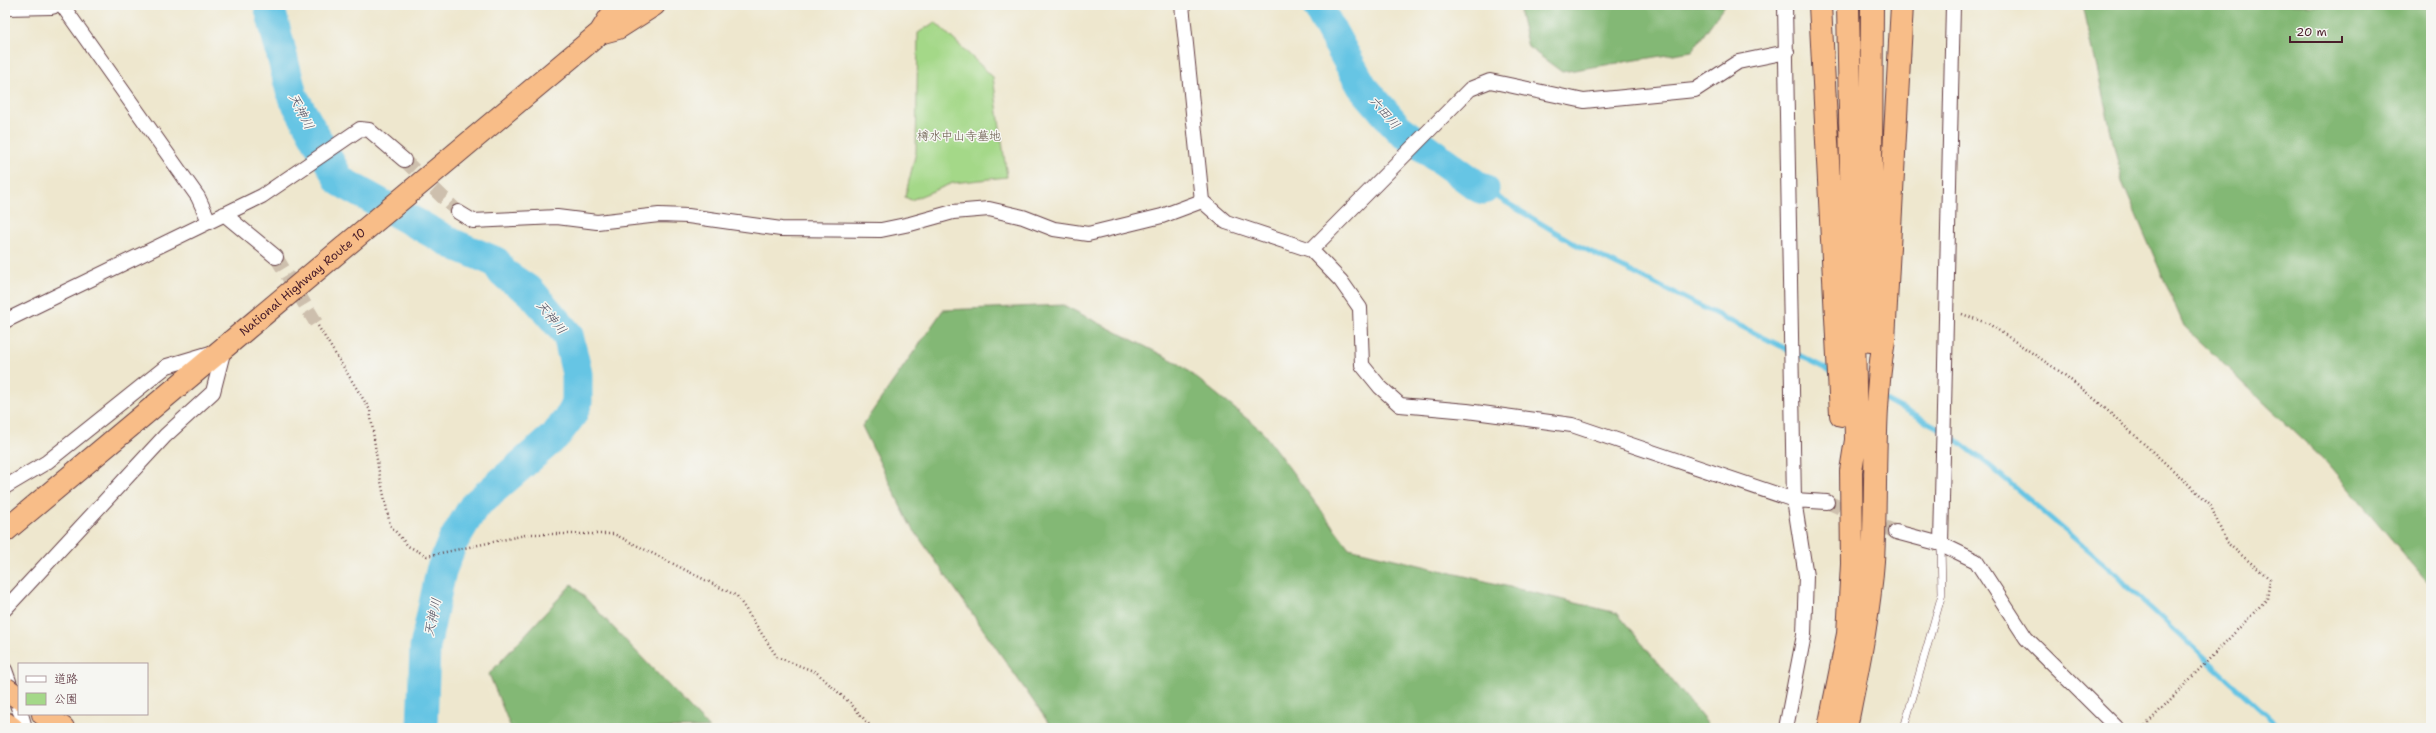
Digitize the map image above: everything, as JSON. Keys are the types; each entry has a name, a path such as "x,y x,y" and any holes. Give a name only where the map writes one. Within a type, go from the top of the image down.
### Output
{"highway":[{"path":"600,32 610,17 625,5"},
{"path":"600,32 618,28 654,5"},
{"path":"1820,5 1842,440 1852,471"},
{"path":"1829,728 1848,634 1852,564 1852,471 1856,440 1848,5"},
{"path":"1872,5 1870,341 1878,376"},
{"path":"1846,728 1866,627 1873,561 1878,376 1884,340 1902,5"},
{"name":"National Highway Route 10","path":"5,531 224,349 600,32"},
{"path":"5,688 18,697"},
{"path":"44,715 63,728"},
{"path":"5,723 12,728"}],"street":[{"path":"5,6 52,5"},
{"path":"62,5 198,197 209,221"},
{"path":"1182,5 1202,201 1226,222 1311,250 1340,281 1360,308 1362,365 1380,387 1400,405 1467,411 1572,425 1794,500 1827,502"},
{"path":"1785,5 1794,500 1806,576 1804,635 1786,728"},
{"path":"1941,544 1953,5"},
{"path":"1311,250 1470,89 1490,81 1584,101 1695,90 1738,62 1787,52"},
{"path":"5,320 262,196 360,130 369,130 404,160"},
{"path":"458,212 473,221 557,217 597,222 659,215 688,216 781,229 881,230 910,224 953,212 989,209 1023,217 1054,229 1088,234 1162,216 1202,201"},
{"path":"224,214 276,257"},
{"path":"5,487 47,462 167,366 224,349"},
{"path":"5,609 165,436 213,392 224,349"},
{"path":"1896,532 1941,544 1976,561 2026,638 2117,728"},
{"path":"5,670 18,707"},
{"path":"20,715 25,728"}],"lane":[{"path":"1904,728 1942,594 1941,544"}],"path":[{"path":"1946,309 1989,324 2062,373 2097,400 2210,504 2226,542 2270,579 2267,599 2143,728"},
{"path":"318,326 370,410 378,467 390,525 408,546 427,556 530,534 614,534 737,596 777,657 816,672 851,704 872,728"}],"green space":[{"path":"1521,5 1725,5 1692,51 1562,72 1528,47 1520,14"},
{"path":"2083,5 2431,5 2431,586 2327,463 2184,326 2122,182"},
{"name":"樽水中山寺墓地","path":"935,22 993,77 1007,177 953,183 911,200 905,197 916,152 918,33"},
{"path":"1063,305 1178,363 1261,430 1349,548 1617,613 1711,728 1052,728 909,523 862,426 943,310"},
{"path":"572,584 709,728 511,728 489,674"}],"waterway":[{"name":"天神川","path":"269,5 292,95 340,181 453,244 496,262 503,273 531,292 568,335 577,374 577,402 572,414 556,435 474,506 452,543 441,571 425,647 422,728"},
{"name":"六田川","path":"1317,5 1362,86 1398,128 1480,188 1484,189"},
{"path":"1484,189 1575,244 1833,372"},
{"path":"1884,399 1948,433 1990,466 2118,576 2129,588 2280,728"}],"tunnel":[{"path":"404,160 458,212"},
{"path":"276,257 318,326"},
{"path":"1827,502 1896,532"}]}
